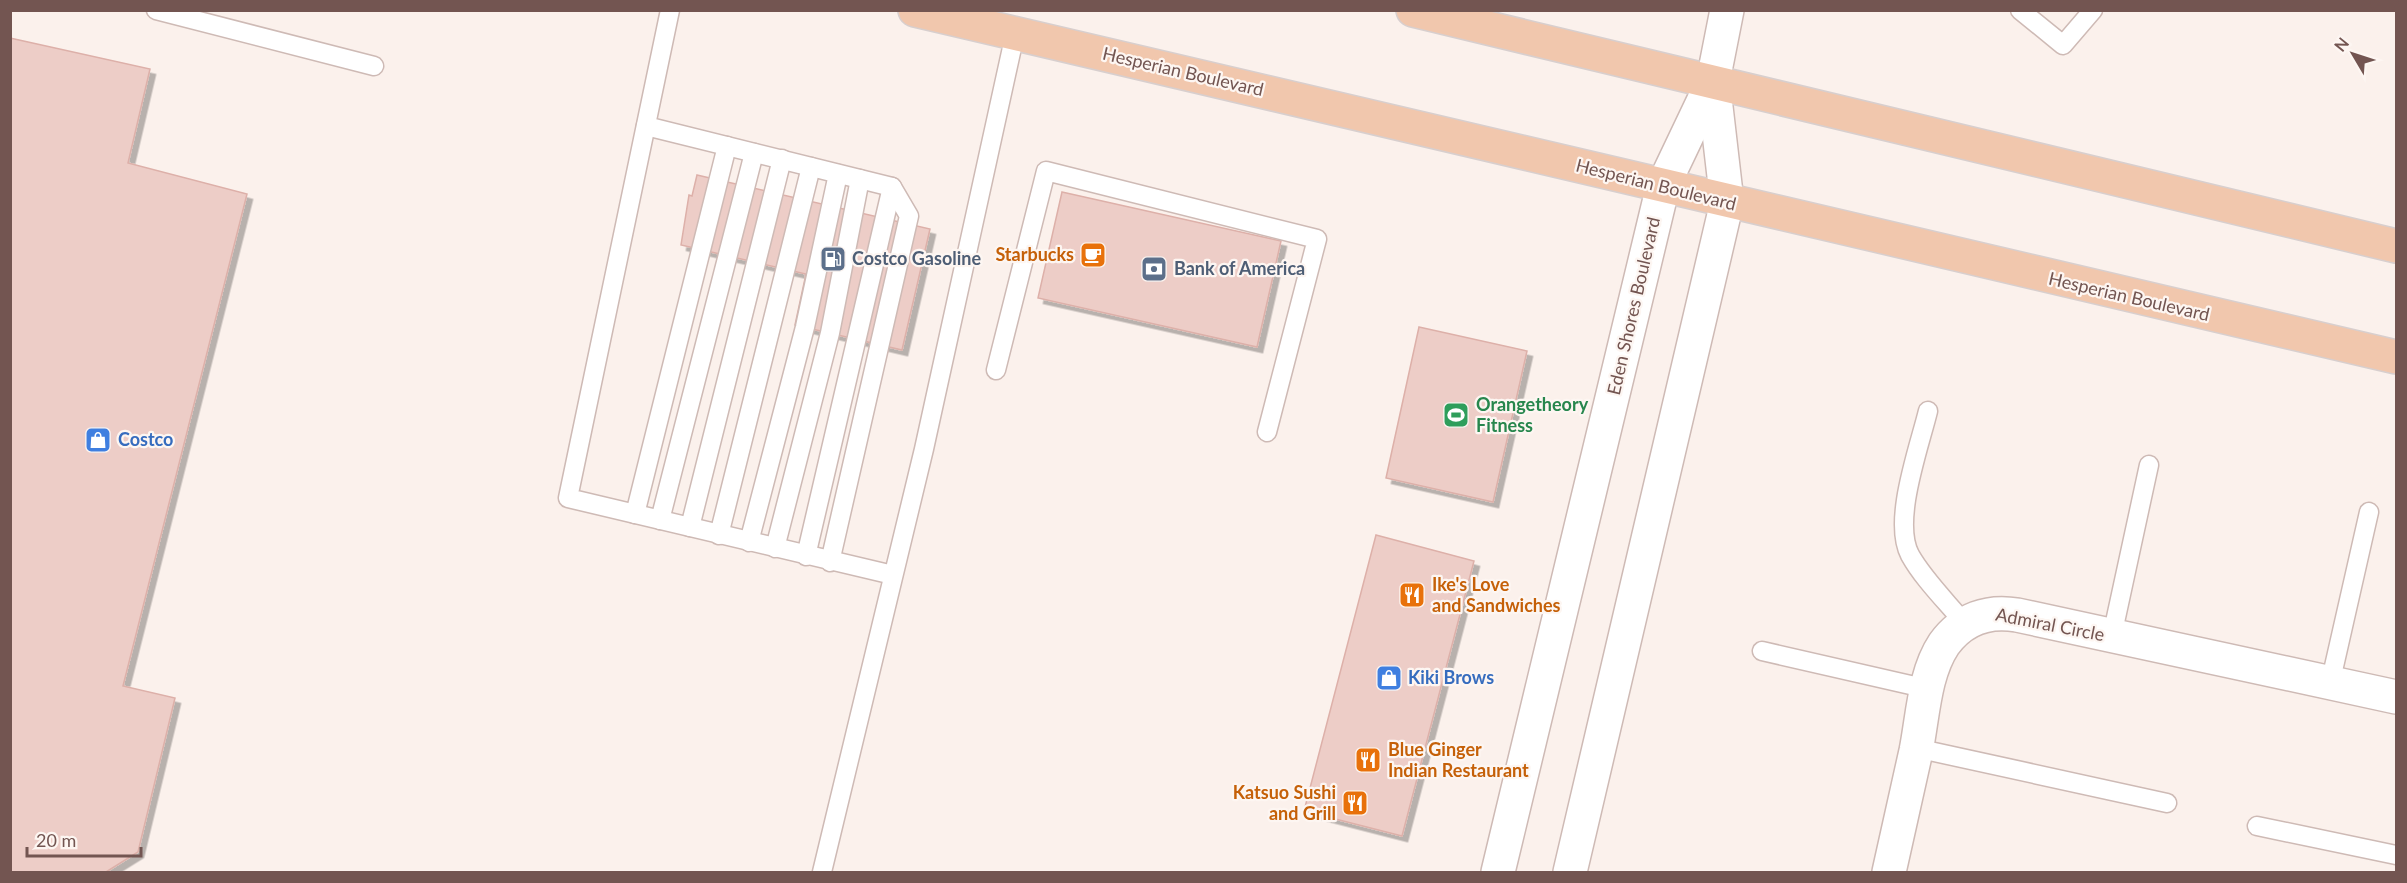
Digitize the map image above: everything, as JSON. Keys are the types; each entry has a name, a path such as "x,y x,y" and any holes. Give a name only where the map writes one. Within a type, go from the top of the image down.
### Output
{"main road":[{"name":"Hesperian Boulevard","path":"915,10 1727,202 2397,357"},
{"path":"1413,10 2397,246"}],"street":[{"path":"1570,873 1727,202 1713,81 1727,10"},
{"name":"Eden Shores Boulevard","path":"1498,873 1663,186 1713,81"},
{"name":"Admiral Circle","path":"1889,873 1928,689 1945,643 1965,624 1988,613 2001,612 2397,698"}],"lane":[{"path":"156,10 374,66"},
{"path":"670,10 568,498 830,562 893,575"},
{"path":"2020,10 2063,45 2093,10"},
{"path":"822,873 962,282 1015,34"},
{"path":"645,126 892,187 909,216 830,562"},
{"path":"635,514 727,146"},
{"path":"660,520 754,153"},
{"path":"690,527 782,159"},
{"path":"719,535 811,167"},
{"path":"996,370 1046,171 1317,239 1267,432"},
{"path":"748,542 805,327 838,174"},
{"path":"774,548 830,333 860,179"},
{"path":"806,556 892,187"},
{"path":"1928,411 1904,513 1904,539 1913,559 1965,624"},
{"path":"2112,636 2150,465"},
{"path":"2330,684 2369,512"},
{"path":"1762,651 1928,689"},
{"path":"1916,748 2167,802"},
{"path":"2257,826 2397,855"}],"building":[{"name":"Costco","path":"10,38 150,69 128,163 247,194 123,686 175,698 138,852 106,872 10,872"},
{"name":"Costco Gasoline","path":"697,175 930,229 902,350 795,325 806,274 681,245 689,195 692,196"},
{"path":"1062,192 1281,241 1257,347 1038,298"},
{"name":"Orangetheory Fitness","path":"1419,327 1527,351 1493,502 1386,478"},
{"path":"1376,535 1474,561 1402,836 1304,811"}],"place":[{"name":"Starbucks","path":"1093,255"},
{"name":"Costco Gasoline","path":"833,259"},
{"name":"Bank of America","path":"1154,269"},
{"name":"Orangetheory Fitness","path":"1456,415"},
{"name":"Costco","path":"98,440"},
{"name":"Ike's Love and Sandwiches","path":"1412,595"},
{"name":"Kiki Brows","path":"1389,678"},
{"name":"Blue Ginger Indian Restaurant","path":"1368,760"},
{"name":"Katsuo Sushi and Grill","path":"1355,803"}]}
